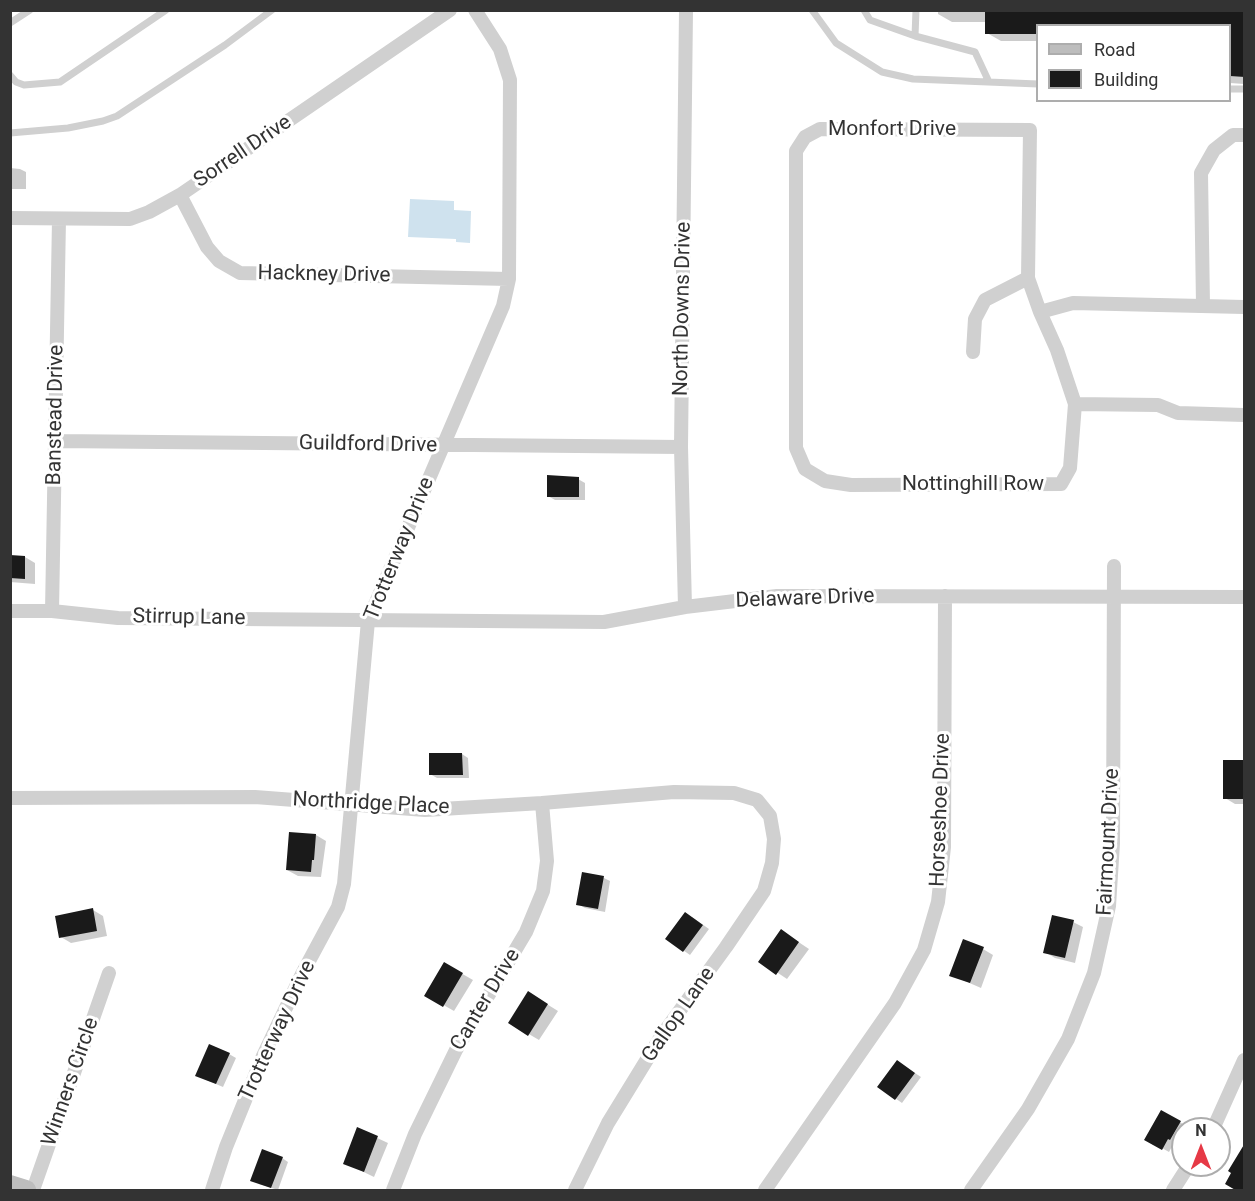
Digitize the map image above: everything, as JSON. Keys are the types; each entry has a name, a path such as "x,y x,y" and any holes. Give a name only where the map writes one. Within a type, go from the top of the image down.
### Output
{"street":[{"name":"Sorrell Drive","path":"10,218 130,219 149,212 180,195 450,10"},
{"name":"Trotterway Drive","path":"212,1191 226,1147 263,1056 302,974 338,907 344,884 368,621 503,306 509,279 510,80 500,49 475,10"},
{"name":"North Downs Drive","path":"686,10 681,447 686,607"},
{"name":"Monfort Drive","path":"806,469 796,448 796,151 805,137 820,129 1030,130 1028,278"},
{"path":"1203,305 1200,173 1214,150 1233,135 1245,135"},
{"name":"Hackney Drive","path":"180,195 207,247 219,261 240,273 509,279"},
{"name":"Banstead Drive","path":"52,611 58,219"},
{"path":"973,351 975,319 985,300 1028,278"},
{"name":"Nottinghill Row","path":"806,469 825,481 851,485 1061,484 1070,468 1075,404 1057,350 1028,278"},
{"path":"1040,312 1073,303 1245,306"},
{"path":"1075,404 1158,405 1178,413 1245,415"},
{"name":"Guildford Drive","path":"56,441 681,447"},
{"name":"Fairmount Drive","path":"971,1191 1028,1109 1068,1039 1094,973 1109,906 1113,843 1114,566"},
{"name":"Delaware Drive","path":"368,621 604,622 686,607 777,596 1245,597"},
{"name":"Horseshoe Drive","path":"765,1191 895,1003 924,950 938,902 944,847 945,596"},
{"name":"Stirrup Lane","path":"10,611 52,611 118,618 368,621"},
{"name":"Northridge Place","path":"10,798 255,797 425,810 674,792 734,793 758,800 771,816 774,839"},
{"name":"Canter Drive","path":"393,1191 415,1134 456,1050 526,932 543,891 547,861 542,803"},
{"name":"Gallop Lane","path":"575,1191 608,1123 662,1035 764,891 774,839"},
{"name":"Winners Circle","path":"33,1191 109,973"},
{"path":"1219,1117 1245,1060"},
{"path":"1173,1191 1182,1177"},
{"path":"10,1185 26,1191"}],"lane":[{"path":"10,24 30,10"},
{"path":"10,75 16,82 24,85 60,82 166,10"},
{"path":"10,133 68,128 117,116 225,45 272,10"},
{"path":"812,10 836,43 882,72 913,79 1036,84"},
{"path":"864,10 870,20 915,36 975,52 989,82"},
{"path":"915,36 916,10"}],"water":[{"path":"410,199 454,201 454,210 471,211 470,243 456,242 456,239 408,237"}],"building":[{"path":"985,10 1245,10 1245,77 1231,76 1231,24 1036,24 1036,34 985,34"},
{"path":"547,475 579,477 579,497 547,497"},
{"path":"10,555 25,556 25,579 10,578"},
{"path":"429,753 462,753 463,775 429,775"},
{"path":"1223,760 1245,760 1245,799 1223,799"},
{"path":"289,832 316,834 311,872 286,870"},
{"path":"582,872 604,876 598,909 576,905"},
{"path":"93,908 97,931 59,938 55,916"},
{"path":"685,912 703,925 683,952 665,939"},
{"path":"1052,915 1074,920 1065,958 1043,953"},
{"path":"781,929 799,942 776,975 758,962"},
{"path":"963,939 984,947 970,983 949,976"},
{"path":"444,962 463,973 443,1007 424,996"},
{"path":"528,991 548,1004 528,1036 508,1023"},
{"path":"209,1044 230,1053 216,1084 195,1076"},
{"path":"897,1060 915,1073 895,1100 877,1087"},
{"path":"1161,1110 1174,1117 1171,1117 1171,1138 1168,1139 1162,1150 1144,1140"},
{"path":"357,1127 378,1136 364,1172 343,1164"},
{"path":"1245,1143 1245,1191 1237,1191 1225,1184 1231,1177 1231,1166"},
{"path":"262,1149 283,1157 271,1188 250,1181"}]}
